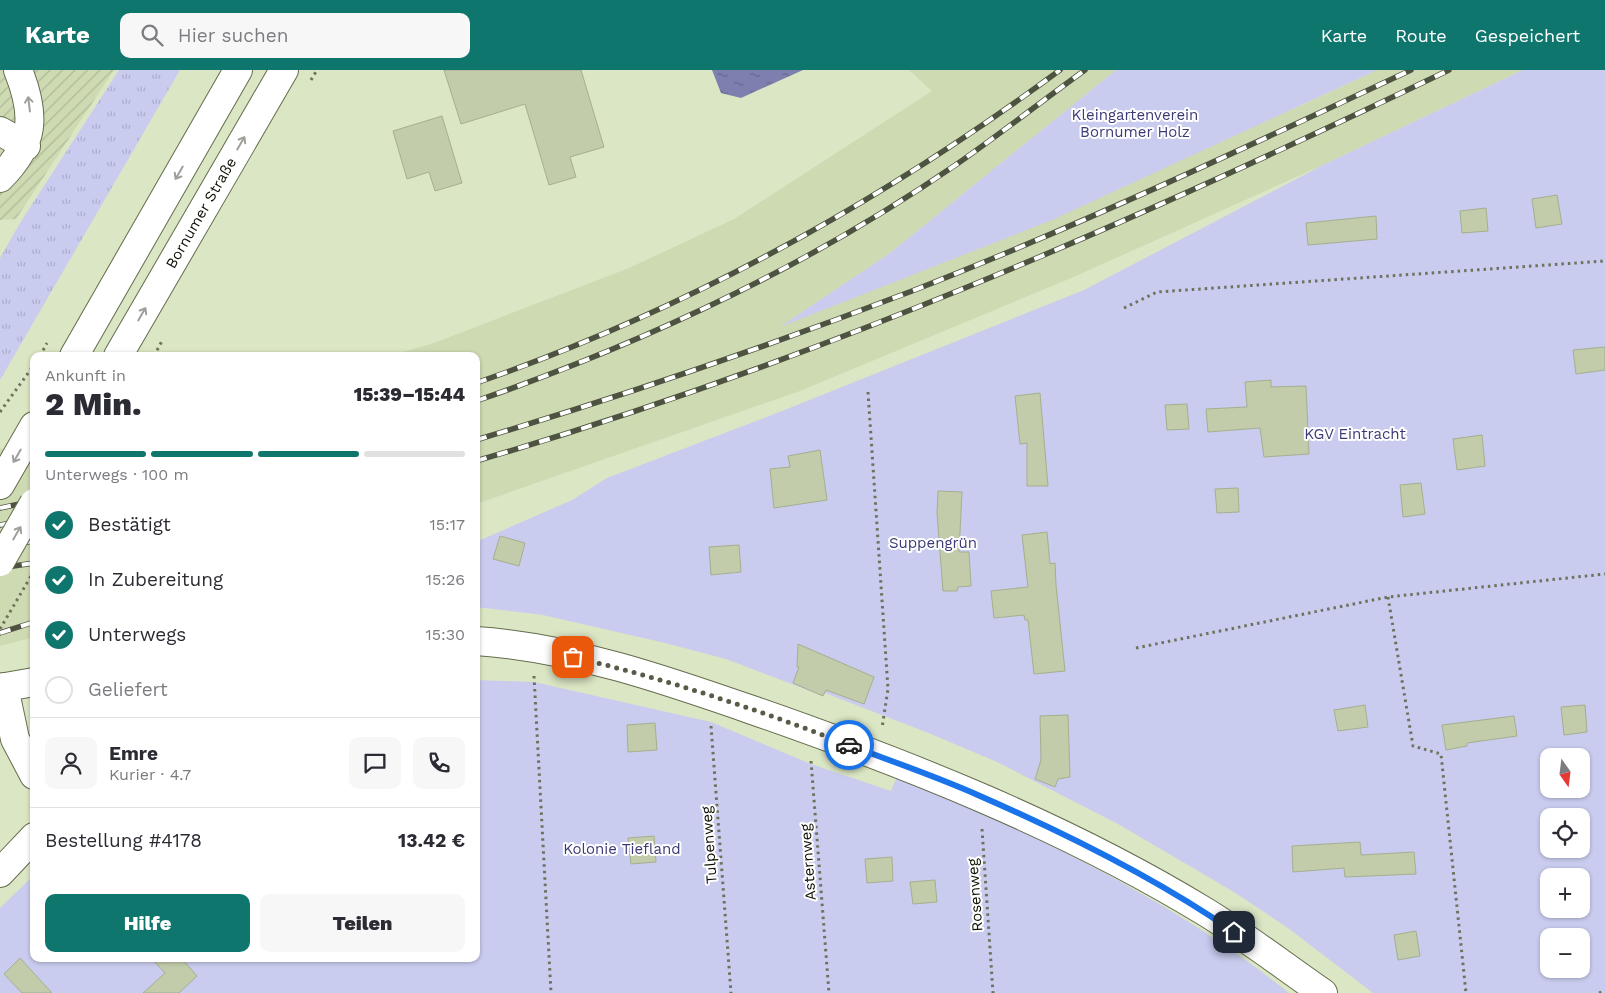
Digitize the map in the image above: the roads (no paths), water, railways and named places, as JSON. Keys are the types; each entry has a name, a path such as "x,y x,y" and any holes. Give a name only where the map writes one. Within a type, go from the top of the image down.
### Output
{"main road":[{"path":"0,178 15,163 26,146 31,121 28,93 18,70"},
{"path":"76,352 238,70"},
{"name":"Bornumer Straße","path":"120,352 284,70"},
{"path":"0,131 26,146"},
{"path":"0,485 30,433"},
{"path":"0,562 30,510"},
{"path":"480,641 537,648 628,670 710,695 811,730 980,796 1117,862 1205,912 1323,993"},
{"path":"30,683 2,688 14,739 30,768"},
{"path":"0,873 30,841"}],"water":[{"path":"712,70 803,70 741,98 721,93"}],"railway":[{"path":"480,382 554,354 631,322 706,287 780,249 852,208 923,164 1060,70"},
{"path":"480,400 601,354 724,299 785,268 901,201 957,164 1085,70"},
{"path":"480,439 696,370 912,291 1101,212 1411,70"},
{"path":"480,460 601,422 725,380 970,286 1091,235 1211,181 1449,70"},
{"path":"0,508 30,502"},
{"path":"0,525 30,520"},
{"path":"0,546 30,542"},
{"path":"0,568 30,564"},
{"path":"0,633 30,623"}],"park label":[{"name":"Kleingartenverein Bornumer Holz","path":"1135,124"},
{"name":"KGV Eintracht","path":"1355,434"},
{"name":"Suppengrün","path":"933,543"},
{"name":"Kolonie Tiefland","path":"622,849"}]}
